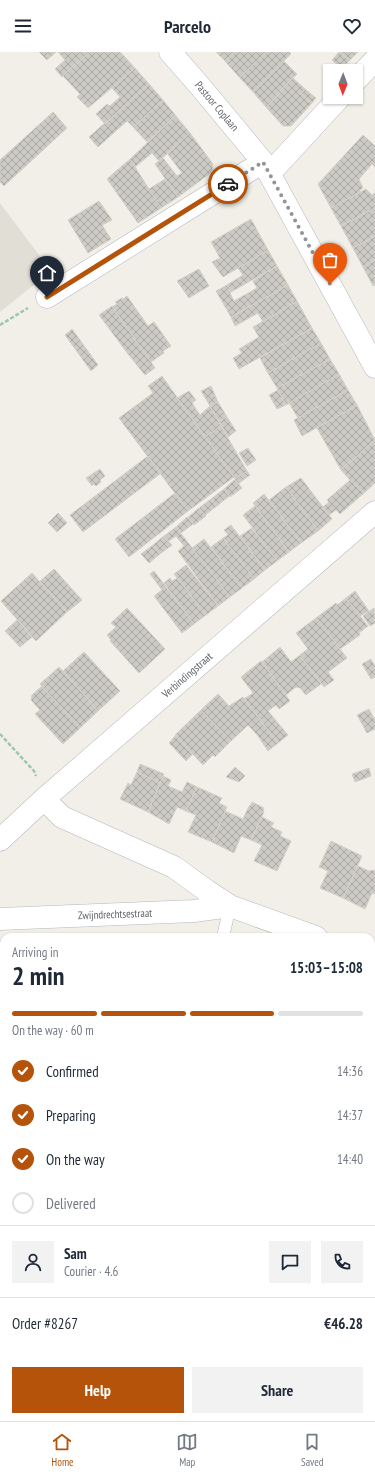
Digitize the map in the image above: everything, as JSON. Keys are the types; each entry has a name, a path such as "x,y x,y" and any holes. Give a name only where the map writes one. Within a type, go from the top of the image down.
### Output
{"street":[{"name":"Pastoor Coplaan","path":"170,52 199,85 266,168 375,367"},
{"path":"363,73 375,60"},
{"path":"47,297 266,168 333,104"},
{"name":"Verbindingstraat","path":"0,840 44,799 375,512"},
{"name":"Zwijndrechtsestraat","path":"44,799 62,817 174,867 230,906 305,933"},
{"name":"Zwijndrechtsestraat","path":"0,919 194,911 230,906"}],"lane":[{"path":"224,933 230,906"}],"path":[{"path":"0,325 47,297"},
{"path":"0,734 34,771 44,799"}],"shaded area":[{"path":"0,203 51,271 0,312"}],"building":[{"path":"39,52 56,52 47,60"},
{"path":"58,52 89,52 62,77 55,69 65,60"},
{"path":"89,52 120,52 135,68 88,108 77,97 80,94 63,76"},
{"path":"216,52 235,52 225,61"},
{"path":"235,52 267,52 239,77 225,61"},
{"path":"267,52 289,52 291,54 253,92 239,77"},
{"path":"339,52 350,60 346,64 336,64 332,60"},
{"path":"340,52 358,52 350,60"},
{"path":"284,61 297,74 266,107 253,92"},
{"path":"135,68 149,84 105,124 96,114 107,104 110,106 120,97 112,88"},
{"path":"293,78 305,89 301,94 312,103 291,126 283,126 266,107"},
{"path":"149,84 163,100 133,127 127,121 98,147 89,137"},
{"path":"305,89 316,98 312,103 301,94"},
{"path":"163,100 176,116 147,142 133,127"},
{"path":"53,112 67,128 4,186 0,182 0,160"},
{"path":"176,116 190,133 159,161 152,153 135,167 130,159"},
{"path":"190,133 213,164 212,172 178,197 155,164 163,158 177,176 182,173 167,153"},
{"path":"363,135 375,146 375,167 372,164 359,179 363,188 360,192 331,208 318,184"},
{"path":"130,159 161,208 138,223 107,179"},
{"path":"165,179 178,197 161,208 149,189"},
{"path":"366,189 372,195 375,193 375,208 341,226 331,208"},
{"path":"99,201 112,220 102,225 111,239 88,253 68,220"},
{"path":"375,208 375,236 353,248 341,226"},
{"path":"251,219 268,250 223,277 212,262 220,258 211,242"},
{"path":"375,236 375,260 363,267 353,248"},
{"path":"268,250 277,266 231,292 227,285 243,275 238,268"},
{"path":"375,260 375,285 373,286 363,267"},
{"path":"277,266 288,285 231,317 216,291 227,285 234,301 257,288 253,281"},
{"path":"199,269 209,286 189,298 177,281"},
{"path":"288,285 297,301 263,322 258,313 235,326 231,317"},
{"path":"127,296 148,326 154,322 171,346 151,362 112,307 117,304 115,302"},
{"path":"297,301 312,328 239,369 233,358 242,353 239,349 259,337 253,327"},
{"path":"112,306 155,368 145,375 99,315"},
{"path":"312,328 321,343 268,373 260,358"},
{"path":"72,329 98,365 91,371 65,335"},
{"path":"321,343 330,359 277,388 268,373"},
{"path":"330,359 339,374 286,405 277,388"},
{"path":"339,374 348,390 298,418 289,403"},
{"path":"162,376 234,477 188,511 119,418 153,393 148,386"},
{"path":"211,386 218,402 210,406 201,391"},
{"path":"278,390 286,405 277,409 269,395"},
{"path":"348,390 357,405 302,436 294,420"},
{"path":"189,391 196,400 192,403 200,415 210,406 221,426 205,437 177,398"},
{"path":"218,402 227,417 219,421 210,406"},
{"path":"357,405 375,440 341,470 317,428"},
{"path":"227,417 236,431 228,437 219,421"},
{"path":"221,426 247,471 235,479 205,437"},
{"path":"375,440 375,483 364,493 341,470"},
{"path":"248,448 256,460 247,466 239,453"},
{"path":"148,456 161,473 83,532 70,515"},
{"path":"100,469 105,476 96,486 94,484 92,486 86,478"},
{"path":"247,471 250,475 238,484 235,479"},
{"path":"301,478 332,519 318,531 286,487"},
{"path":"235,479 242,488 230,497 224,489"},
{"path":"350,480 364,493 340,514 336,510 329,515 323,507 329,502 327,500"},
{"path":"286,487 318,531 301,543 269,500"},
{"path":"224,489 229,496 217,506 211,499"},
{"path":"175,493 188,511 129,557 115,539"},
{"path":"264,494 301,543 289,552 253,503"},
{"path":"211,499 217,506 205,515 199,508"},
{"path":"255,506 289,552 277,561 243,515"},
{"path":"199,508 206,516 194,525 188,517"},
{"path":"58,513 67,523 57,532 48,523"},
{"path":"187,517 193,524 181,533 176,527"},
{"path":"231,525 265,570 254,579 223,538 228,535 224,530"},
{"path":"176,527 230,597 218,606 178,551 184,546 176,536 169,541 164,536"},
{"path":"252,528 277,561 265,570 240,536"},
{"path":"164,536 172,545 160,554 153,545"},
{"path":"223,538 254,579 242,588 211,547"},
{"path":"204,539 242,588 230,597 192,548"},
{"path":"153,545 160,554 149,563 141,554"},
{"path":"186,565 218,606 206,615 174,574"},
{"path":"54,569 82,600 67,612 40,581"},
{"path":"154,571 194,624 182,633 154,596 162,590 150,574"},
{"path":"32,573 67,612 36,641 1,601"},
{"path":"170,578 172,581 178,578 206,615 194,624 164,583"},
{"path":"355,591 369,611 360,616 346,598"},
{"path":"346,598 368,626 359,633 360,635 340,649 316,618 336,603 337,605"},
{"path":"127,608 165,649 139,673 110,641 111,640 107,635 116,627 111,623"},
{"path":"374,608 375,623 370,626 363,616"},
{"path":"316,618 347,658 328,672 334,680 324,687 300,655 308,649 296,633"},
{"path":"17,620 32,637 20,647 5,631"},
{"path":"280,647 291,662 300,655 321,684 306,695 300,688 296,687 286,695 262,662"},
{"path":"84,652 120,691 98,711 63,671"},
{"path":"371,659 375,666 375,677 371,679 362,664"},
{"path":"261,661 290,701 279,709 276,705 268,711 288,735 278,743 244,699 253,693 241,677"},
{"path":"59,667 98,711 80,728 40,684"},
{"path":"42,686 80,728 63,744 35,714 40,710 31,700 32,695"},
{"path":"218,694 229,706 243,697 278,743 268,751 258,736 248,725 231,741 201,710"},
{"path":"369,709 375,720 375,729 367,733 357,715"},
{"path":"201,710 231,741 215,757 213,755 203,765 175,735"},
{"path":"176,735 193,754 186,761 169,743"},
{"path":"140,764 164,774 160,783 137,772"},
{"path":"235,767 245,776 239,782 226,777"},
{"path":"369,768 371,776 355,782 352,774"},
{"path":"137,772 160,783 148,812 120,799 128,783 131,785"},
{"path":"163,776 171,780 168,786 182,792 187,782 197,787 186,811 177,807 169,824 148,812"},
{"path":"197,787 222,798 219,803 227,807 212,842 188,832 196,815 186,811"},
{"path":"252,802 264,808 264,812 251,840 241,836 234,853 212,842 225,811 243,819"},
{"path":"262,817 274,823 271,827 282,832 280,836 291,841 277,871 254,861 262,845 251,840"},
{"path":"331,841 362,856 343,898 320,888 328,871 319,867"},
{"path":"358,866 369,871 375,870 375,894 372,893 365,909 343,898"}],"way so far":[{"path":"228,184 263,162 330,284"}],"route":[{"path":"47,297 228,184"}]}
